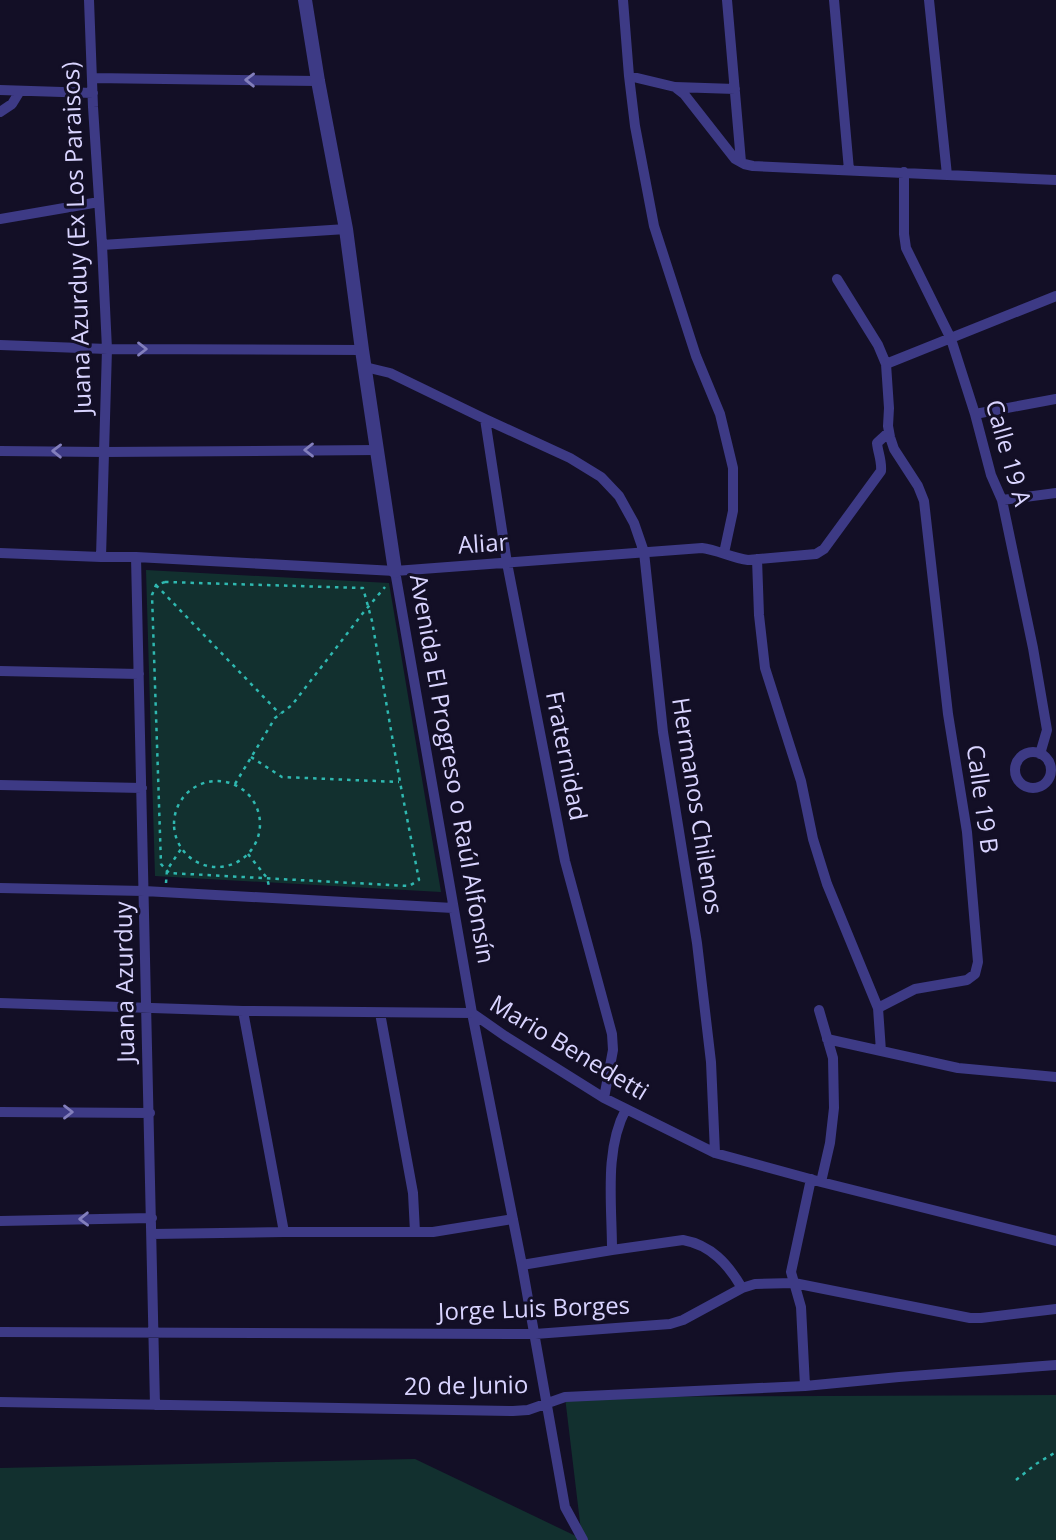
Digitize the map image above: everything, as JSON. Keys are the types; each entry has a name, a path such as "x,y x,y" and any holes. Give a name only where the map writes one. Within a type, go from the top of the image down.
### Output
{"street":[{"name":"Juana Azurduy (Ex Los Paraisos)","path":"89,0 107,349 101,557"},
{"name":"Avenida El Progreso o Raúl Alfonsín","path":"306,0 318,81 346,229 395,574 453,908 535,1334 565,1507 583,1540"},
{"path":"623,0 635,125 654,226 692,345 720,414 733,468 733,510 724,553"},
{"path":"727,0 741,162"},
{"path":"834,0 849,170"},
{"path":"929,0 947,175"},
{"path":"629,76 675,88 735,89"},
{"path":"92,78 318,81"},
{"path":"675,88 684,94 735,159 753,166 1056,180"},
{"path":"0,90 93,93"},
{"path":"0,112 12,104 20,91"},
{"name":"Calle 19 A","path":"905,173 906,248 951,339 991,475 1002,500 1047,730 1051,735 1040,754"},
{"path":"0,219 99,202"},
{"path":"103,245 346,229"},
{"path":"837,279 878,345 886,364 889,432"},
{"path":"886,364 1056,296"},
{"path":"0,345 107,349 362,350"},
{"name":"Hermanos Chilenos","path":"365,367 390,373 570,458 601,477 619,496 634,523 644,552 663,732 697,943 711,1062 715,1153"},
{"path":"975,414 1056,399"},
{"name":"Fraternidad","path":"485,419 507,563 565,861 612,1034 613,1050 604,1098"},
{"name":"Aliar","path":"0,553 136,557 395,574 702,548 748,560 816,554 824,549 881,471 882,463 877,443 889,432"},
{"name":"Calle 19 B","path":"878,1008 915,989 967,980 975,974 978,962 967,832 948,714 923,501 918,486 894,449 889,432"},
{"path":"0,451 378,450"},
{"path":"1002,500 1056,493"},
{"name":"Juana Azurduy","path":"136,557 155,1405"},
{"path":"757,559 759,615 765,668 801,781 813,839 827,884 878,1008 881,1051"},
{"path":"0,671 139,674"},
{"path":"0,785 142,788"},
{"path":"0,888 144,891 453,908"},
{"name":"Mario Benedetti","path":"0,1003 243,1011 472,1013 604,1098 715,1153 1056,1241"},
{"path":"805,1386 801,1307 791,1272 816,1180 830,1143 834,1108 833,1058 819,1010"},
{"path":"243,1011 284,1232"},
{"path":"380,1013 413,1194 415,1232"},
{"path":"827,1039 958,1068 1056,1077"},
{"path":"612,1250 612,1157 618,1123 626,1109"},
{"path":"0,1112 150,1113"},
{"path":"0,1220 152,1218"},
{"path":"152,1234 433,1232 513,1219"},
{"path":"522,1265 682,1240 702,1246 731,1269 742,1288"},
{"name":"Jorge Luis Borges","path":"0,1332 535,1334 670,1324 683,1320 742,1288 755,1284 794,1283 970,1318 1056,1309"},
{"name":"20 de Junio","path":"0,1402 513,1411 528,1410 565,1397 805,1386 1056,1365"}],"path":[{"path":"235,784 275,718 292,705 395,574"},
{"path":"164,582 363,588 368,607 419,880 409,886 169,873 162,864 160,837 152,595 156,585 164,582"},
{"path":"156,585 280,714"},
{"path":"251,757 282,777 400,782"},
{"path":"220,780 235,784 246,791 255,802 260,816 260,830 256,843 237,863 208,867 194,862 181,849 173,825 175,810 192,787 206,781 220,780"},
{"path":"165,892 167,870 181,849"},
{"path":"248,854 267,878 271,898"},
{"path":"1016,1480 1056,1452"}],"green space":[{"path":"146,570 389,583 441,892 155,876"},
{"path":"1056,1395 1056,1540 0,1540 0,1468 415,1459 582,1539 565,1397"}]}
